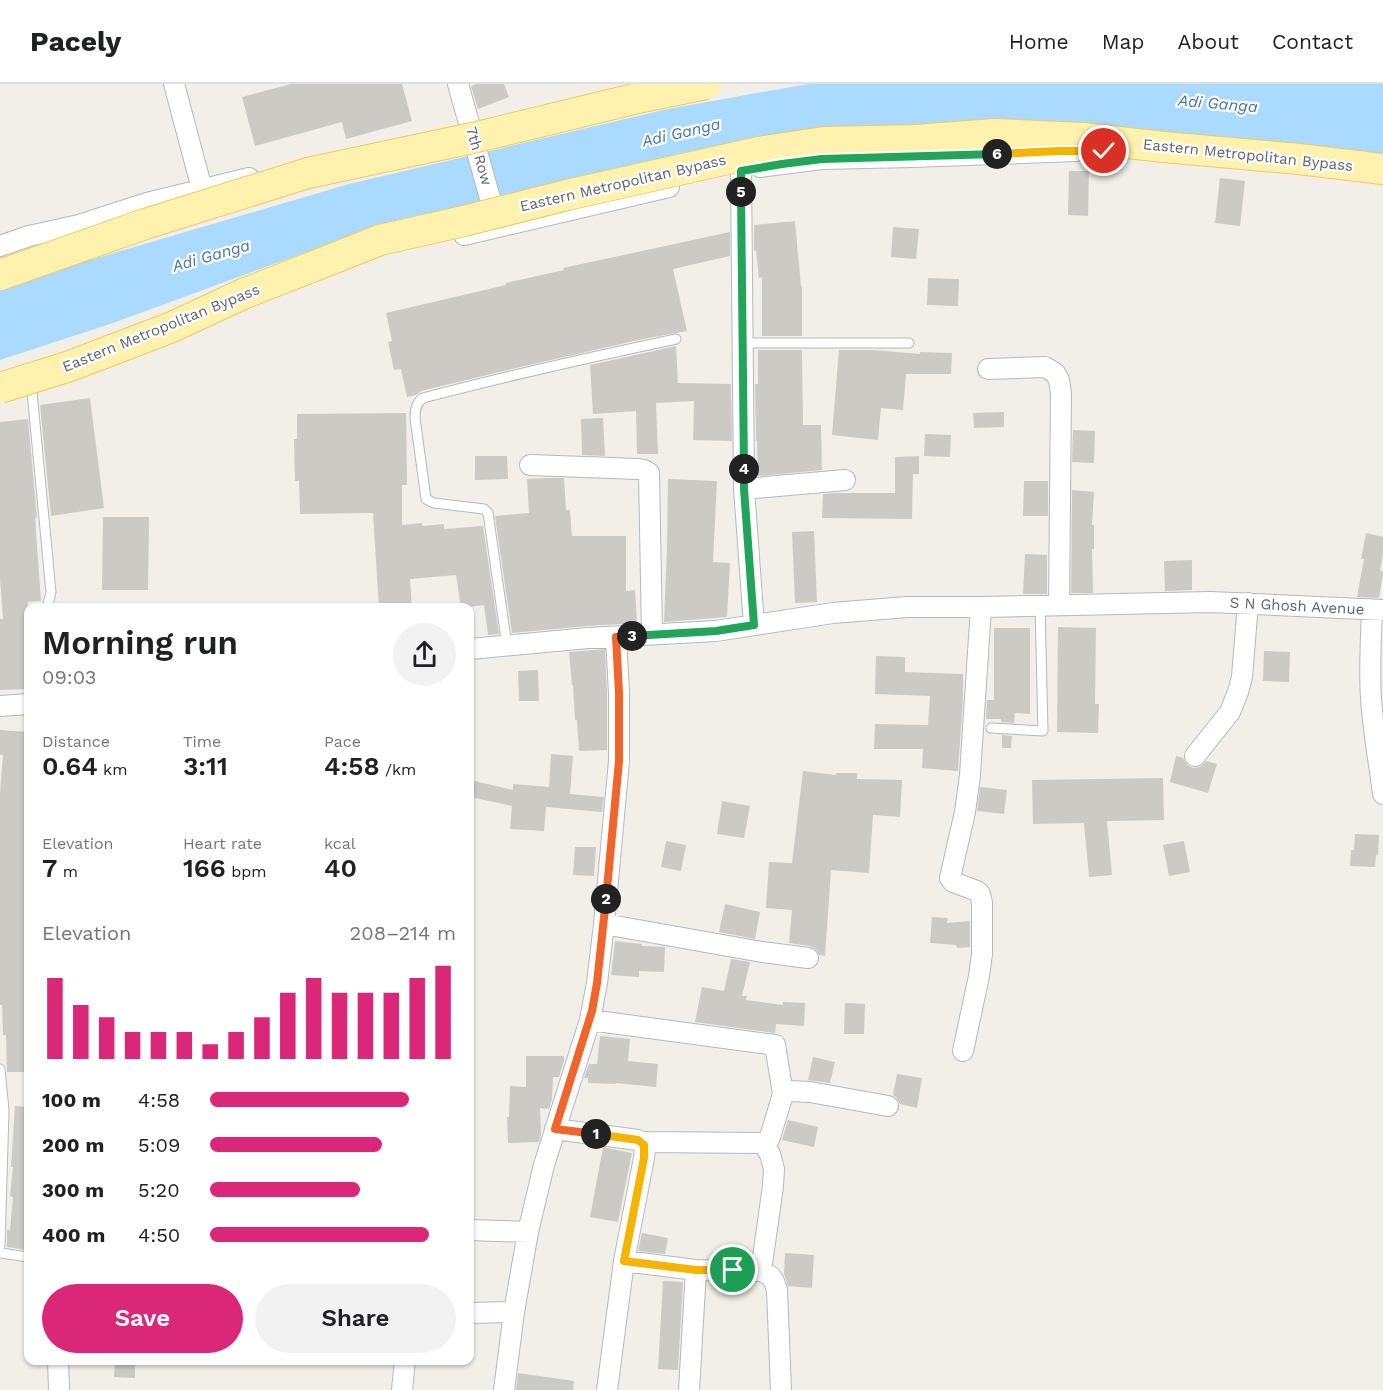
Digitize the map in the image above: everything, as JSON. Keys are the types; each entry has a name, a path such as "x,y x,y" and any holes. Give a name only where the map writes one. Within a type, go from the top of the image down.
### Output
{"main road":[{"path":"0,275 145,224 308,173 706,84"},
{"name":"Eastern Metropolitan Bypass","path":"0,388 70,366 172,327 243,294 380,240 759,152 824,142 916,140 995,134 1083,138 1383,169"}],"street":[{"path":"174,84 202,189"},
{"name":"7th Row","path":"458,84 498,228"},
{"path":"0,246 202,189 663,84"},
{"path":"0,399 33,392 128,355 201,330 280,291 354,262 741,171 822,159 1104,151 1164,147"},
{"path":"741,171 744,489 754,625"},
{"path":"988,369 1045,367 1055,373 1059,380 1049,606"},
{"path":"530,465 639,469 649,473 652,635"},
{"path":"744,489 845,480"},
{"name":"S N Ghosh Avenue","path":"474,649 588,638 716,631 833,614 907,607 981,608 1211,602 1378,610"},
{"path":"1195,756 1230,712 1238,692 1242,677 1248,603"},
{"path":"963,1050 982,954 982,903 977,891 950,879 968,795 981,608"},
{"path":"1378,610 1370,677 1383,794"},
{"path":"504,1390 514,1312 528,1232 544,1165 590,1020 597,983 619,761 616,637"},
{"path":"0,706 24,704"},
{"path":"604,924 808,958"},
{"path":"555,1129 642,1142 763,1143 767,1142 770,1137 783,1094 775,1045 590,1020"},
{"path":"783,1094 789,1091 810,1092 888,1106"},
{"path":"607,1390 624,1261 644,1158 645,1148 642,1142"},
{"path":"761,1271 774,1169 770,1154 763,1143"},
{"path":"474,1230 528,1232"},
{"path":"624,1261 696,1270 761,1271 768,1274 773,1279 777,1290 781,1390"},
{"path":"689,1390 696,1270"},
{"path":"474,1313 514,1312"},
{"path":"58,1365 59,1390"},
{"path":"402,1390 404,1365"}],"lane":[{"path":"507,646 488,513 477,507 434,503 426,499 415,418 418,403 423,398 565,362 676,339"},
{"path":"743,343 909,342"},
{"path":"33,392 51,592 48,603"},
{"path":"991,728 1042,731 1049,606"},
{"path":"0,1069 4,1110 0,1246"},
{"path":"0,1253 24,1256"}],"water":[{"name":"Adi Ganga","path":"808,84 1383,84 1383,156 880,128 380,225 113,323 0,360 0,289 80,263 349,184 668,109"}],"building":[{"path":"291,84 402,84 412,121 346,139 342,122 255,146 242,97"},
{"path":"504,84 509,97 478,109 471,86"},
{"path":"1069,171 1089,171 1088,216 1068,215"},
{"path":"1220,178 1245,181 1240,226 1215,223"},
{"path":"795,221 802,286 802,336 762,336 762,277 759,278 756,250 754,251 754,225"},
{"path":"893,227 919,229 916,259 891,257"},
{"path":"730,232 730,256 673,269 687,331 516,368 421,391 407,397 401,369 394,370 388,342 392,341 386,313 506,285 506,283 564,270 563,268"},
{"path":"928,278 959,279 958,306 927,305"},
{"path":"676,346 678,383 731,384 732,441 693,440 694,401 656,403 658,454 637,454 636,411 593,414 590,365"},
{"path":"758,350 802,350 803,425 821,425 822,470 758,476 755,384 758,384"},
{"path":"839,350 920,354 920,352 952,353 951,374 906,374 903,410 881,408 878,440 832,435"},
{"path":"90,398 104,508 51,516 40,405"},
{"path":"1004,412 1004,427 974,428 973,413"},
{"path":"406,413 407,485 402,485 402,525 444,524 444,529 483,526 499,634 488,635 484,605 474,606 474,603 460,603 456,575 410,579 412,603 379,603 373,513 300,514 299,481 295,481 294,439 297,439 297,414"},
{"path":"603,418 605,456 582,455 581,419"},
{"path":"28,419 37,518 35,518 41,601 24,603 24,689 0,690 0,619 3,619 0,579 0,422"},
{"path":"1073,430 1095,431 1094,463 1072,462"},
{"path":"925,434 951,435 950,457 924,456"},
{"path":"475,456 507,456 508,479 475,480"},
{"path":"919,456 919,474 913,474 912,519 822,518 823,494 895,493 895,457"},
{"path":"564,478 566,510 570,510 572,536 626,536 626,591 635,590 637,623 512,633 495,516 529,513 527,479"},
{"path":"668,479 717,481 713,562 730,563 727,617 664,622"},
{"path":"1024,481 1048,481 1048,516 1023,516"},
{"path":"1072,490 1094,492 1093,593 1071,593"},
{"path":"103,517 149,517 148,590 102,590"},
{"path":"814,531 817,602 795,603 792,532"},
{"path":"1366,533 1383,537 1380,571 1383,573 1379,598 1357,597"},
{"path":"1025,554 1047,555 1047,594 1023,594"},
{"path":"1192,560 1192,590 1165,591 1164,561"},
{"path":"1058,627 1096,628 1095,704 1099,704 1098,733 1057,732"},
{"path":"994,628 1030,628 1030,714 1015,713 1014,723 1001,722 1001,719 986,719 987,700 994,700"},
{"path":"605,649 607,750 579,751 569,652"},
{"path":"1264,651 1290,652 1289,682 1263,681"},
{"path":"876,656 905,657 905,672 963,674 958,771 922,768 923,749 874,749 875,724 928,725 930,696 875,694"},
{"path":"538,670 539,701 519,701 518,671"},
{"path":"0,730 24,732 24,1072 7,1072 6,1035 3,1035 2,1005 0,1005 0,793 3,755 0,755"},
{"path":"1002,735 1012,736 1011,748 1002,748"},
{"path":"551,754 573,756 570,794 604,797 602,812 546,807 544,831 510,829 512,806 474,798 474,781 513,790 513,784 549,787"},
{"path":"1176,756 1183,758 1187,765 1193,768 1200,767 1206,761 1217,764 1208,793 1170,782"},
{"path":"803,771 836,775 836,773 857,773 857,779 902,780 900,817 873,815 869,873 831,870 825,956 819,955 816,949 810,946 789,943 792,910 766,908 769,862 792,863"},
{"path":"1163,778 1164,820 1107,821 1112,875 1089,877 1084,823 1033,824 1032,780"},
{"path":"980,787 1007,790 1004,814 977,811"},
{"path":"722,801 750,806 744,838 717,834"},
{"path":"1355,834 1379,835 1375,867 1350,866"},
{"path":"666,841 686,845 681,871 661,867"},
{"path":"1184,841 1190,872 1169,876 1163,845"},
{"path":"575,847 596,847 594,876 573,875"},
{"path":"725,904 760,912 755,939 719,932"},
{"path":"932,917 948,918 947,923 970,921 970,947 957,948 956,945 930,943"},
{"path":"615,941 665,947 664,972 639,971 639,977 611,975"},
{"path":"731,959 750,962 742,996 747,996 746,1000 783,1005 783,1002 805,1003 804,1026 776,1024 775,1033 695,1022 702,987 724,991"},
{"path":"845,1003 865,1004 864,1034 844,1034"},
{"path":"600,1036 630,1039 628,1061 658,1064 656,1087 588,1083 588,1078 584,1078 589,1064 597,1064"},
{"path":"526,1056 564,1056 564,1061 559,1077 553,1077 549,1109 540,1108 539,1142 508,1143 507,1117 509,1117 510,1086 526,1087"},
{"path":"813,1057 835,1062 830,1083 808,1080"},
{"path":"897,1074 922,1078 917,1108 900,1104 893,1095"},
{"path":"15,1106 24,1107 24,1249 7,1247 7,1229 10,1230 13,1197 10,1196 13,1167 11,1167"},
{"path":"788,1120 818,1127 814,1147 782,1140"},
{"path":"603,1147 632,1153 618,1222 590,1217"},
{"path":"642,1233 668,1238 665,1254 638,1251"},
{"path":"785,1253 814,1255 812,1288 788,1286 784,1274"},
{"path":"663,1281 683,1282 678,1370 658,1369"},
{"path":"115,1365 135,1365 135,1378 114,1377"},
{"path":"518,1373 574,1381 573,1390 516,1390"}],"route":[{"path":"733,1270 696,1270 624,1261 644,1158 644,1145 638,1140 555,1129 590,1020 597,983 619,761 616,637 716,631 754,625 744,489 741,171 822,159 1104,151"}]}
